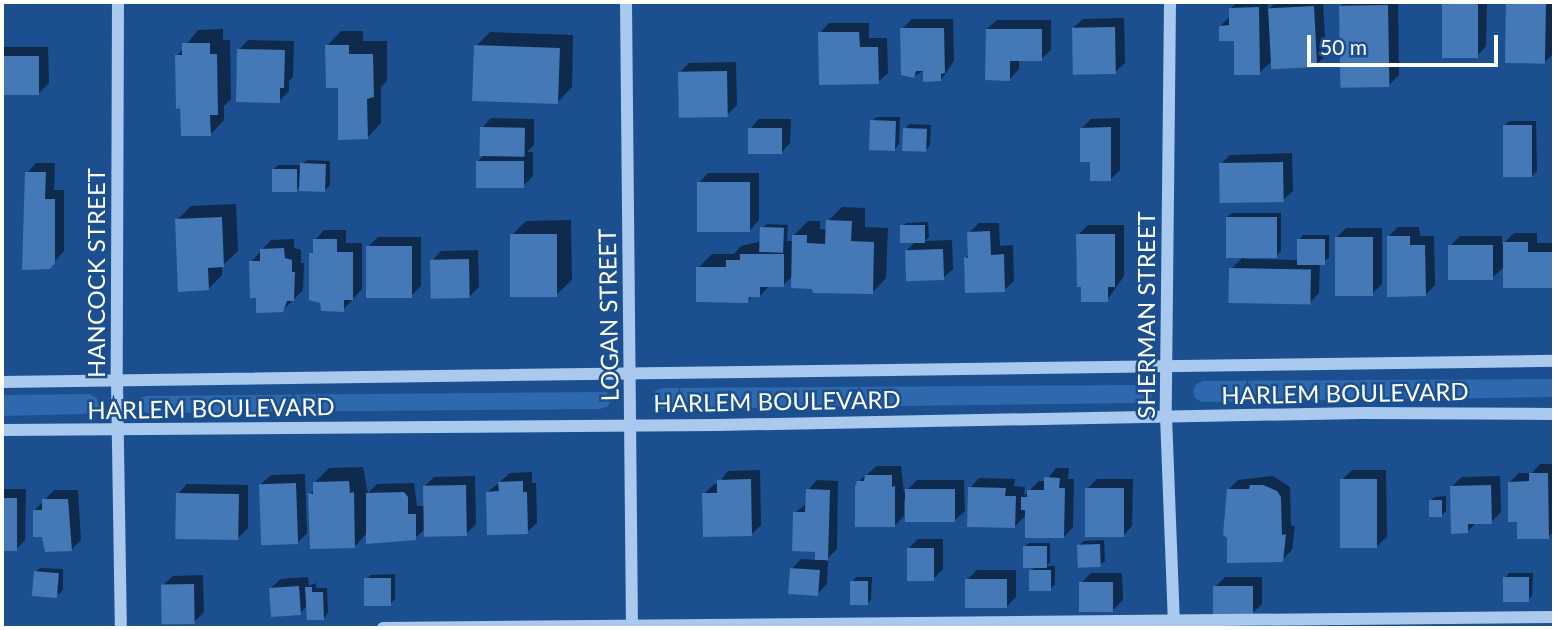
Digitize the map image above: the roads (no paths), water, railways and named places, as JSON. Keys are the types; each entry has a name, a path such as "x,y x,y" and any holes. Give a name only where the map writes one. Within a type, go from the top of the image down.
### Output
{"street":[{"name":"HANCOCK STREET","path":"118,2 117,431 121,628"},
{"name":"LOGAN STREET","path":"626,2 632,627"},
{"name":"SHERMAN STREET","path":"1170,2 1166,416 1174,624"},
{"name":"HARLEM BOULEVARD","path":"2,382 1167,364 1554,361"},
{"name":"HARLEM BOULEVARD","path":"2,430 117,431 456,424 630,426 1166,416 1554,414"},
{"path":"383,628 1174,624 1554,617"}]}
